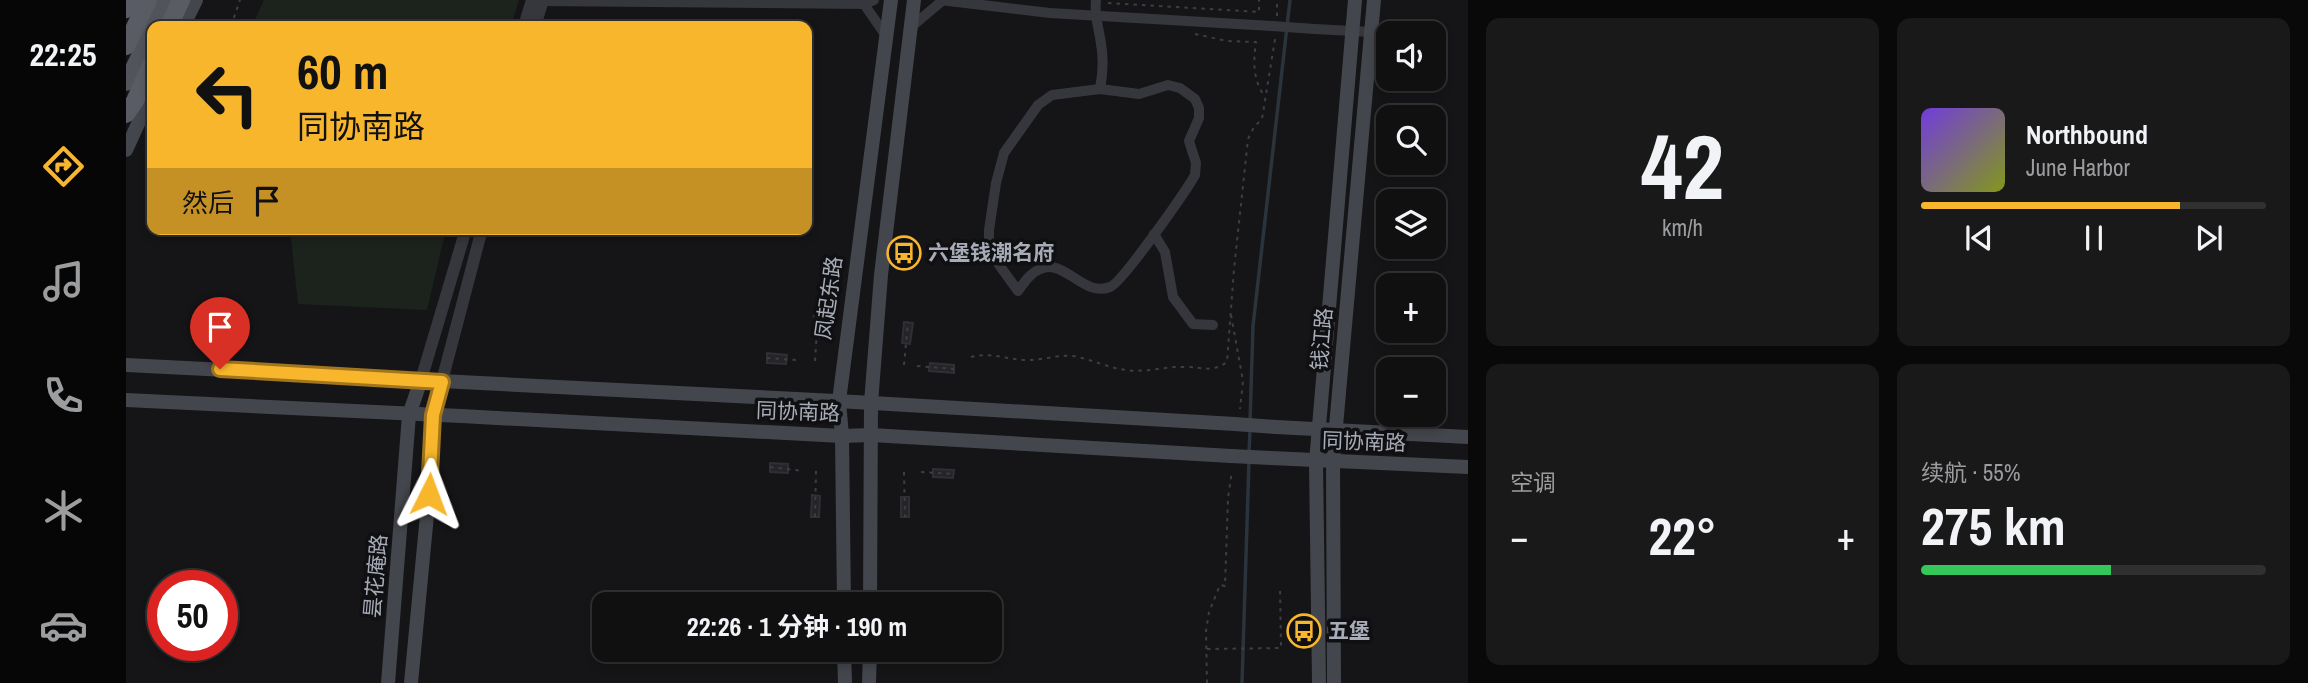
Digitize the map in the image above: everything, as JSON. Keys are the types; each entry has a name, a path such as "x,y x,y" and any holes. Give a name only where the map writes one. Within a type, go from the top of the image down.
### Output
{"highway":[{"path":"126,9 130,0"},
{"path":"126,46 148,0"},
{"path":"171,21 181,0"},
{"path":"130,108 147,73"}],"main road":[{"path":"156,21 166,0"},
{"path":"186,21 196,0"},
{"name":"凤起东路","path":"844,592 842,436 838,401 891,0"},
{"path":"870,592 870,403 881,275 914,0"},
{"name":"钱江路","path":"1319,683 1316,461 1355,0"},
{"name":"钱江路","path":"1334,683 1333,460 1374,0"},
{"path":"126,83 147,39"},
{"path":"126,150 147,104"},
{"name":"同协南路","path":"126,365 1236,422 1318,430 1468,437"},
{"name":"昙花庵路","path":"388,683 409,415 421,380"},
{"name":"昙花庵路","path":"411,683 429,494 433,415 442,382"},
{"name":"同协南路","path":"126,400 842,436 871,435 1316,461 1468,467"},
{"path":"844,662 845,683"},
{"path":"869,683 870,662"}],"street":[{"path":"537,1 869,2 886,36"},
{"path":"527,21 537,1"},
{"path":"535,21 537,1"},
{"path":"910,28 941,1 1050,13 1371,32"},
{"path":"1096,1 1094,16 1104,65 1100,89"},
{"path":"1168,85 1180,88 1195,99 1199,118 1189,141 1196,163 1195,175 1119,281 1111,287 1097,290 1052,266 1042,268 1031,275 1018,291 989,251 989,230 996,183 1004,153 1038,105 1052,94 1100,89 1139,94 1168,85"},
{"path":"1154,234 1165,252 1173,298 1193,324 1213,325"},
{"name":"昙花庵路","path":"421,380 464,235"},
{"name":"昙花庵路","path":"442,382 480,235"}],"path":[{"path":"233,21 240,0"},
{"path":"1096,1 1259,12 1259,0"},
{"path":"971,357 993,354 1027,360 1072,356 1125,370 1184,366 1219,368 1227,362 1248,139 1262,119 1277,0"},
{"path":"1189,32 1227,41 1256,42 1253,69 1260,90 1266,98"},
{"path":"1230,310 1243,381 1236,422"},
{"path":"815,360 818,315"},
{"path":"904,365 908,322"},
{"path":"767,358 796,359"},
{"path":"917,366 954,369"},
{"path":"770,467 803,471"},
{"path":"815,517 816,471"},
{"path":"904,472 905,517"},
{"path":"921,472 954,474"},
{"path":"1207,683 1206,631 1209,612 1220,585 1225,586 1228,498 1232,472"},
{"path":"1206,649 1281,648 1280,586"}],"shaded area":[{"path":"264,0 519,0 513,21 254,21"},
{"path":"291,235 445,235 427,310 298,304"}],"building":[{"path":"814,315 822,316 821,337 813,337"},
{"path":"904,322 913,323 910,344 902,343"},
{"path":"767,353 787,355 786,364 767,363"},
{"path":"930,363 954,365 954,373 929,371"},
{"path":"770,463 788,464 788,473 770,472"},
{"path":"933,469 954,470 953,478 933,477"},
{"path":"812,495 820,496 819,517 811,517"},
{"path":"901,497 909,497 909,517 901,517"}],"waterway":[{"path":"1250,422 1253,326 1290,0"},
{"path":"1249,454 1250,430"},
{"path":"1242,683 1249,461"}],"place":[{"name":"六堡钱潮名府","path":"904,253"},
{"name":"五堡","path":"1304,631"}],"route":[{"path":"220,369 442,382 433,415 429,494"}]}
